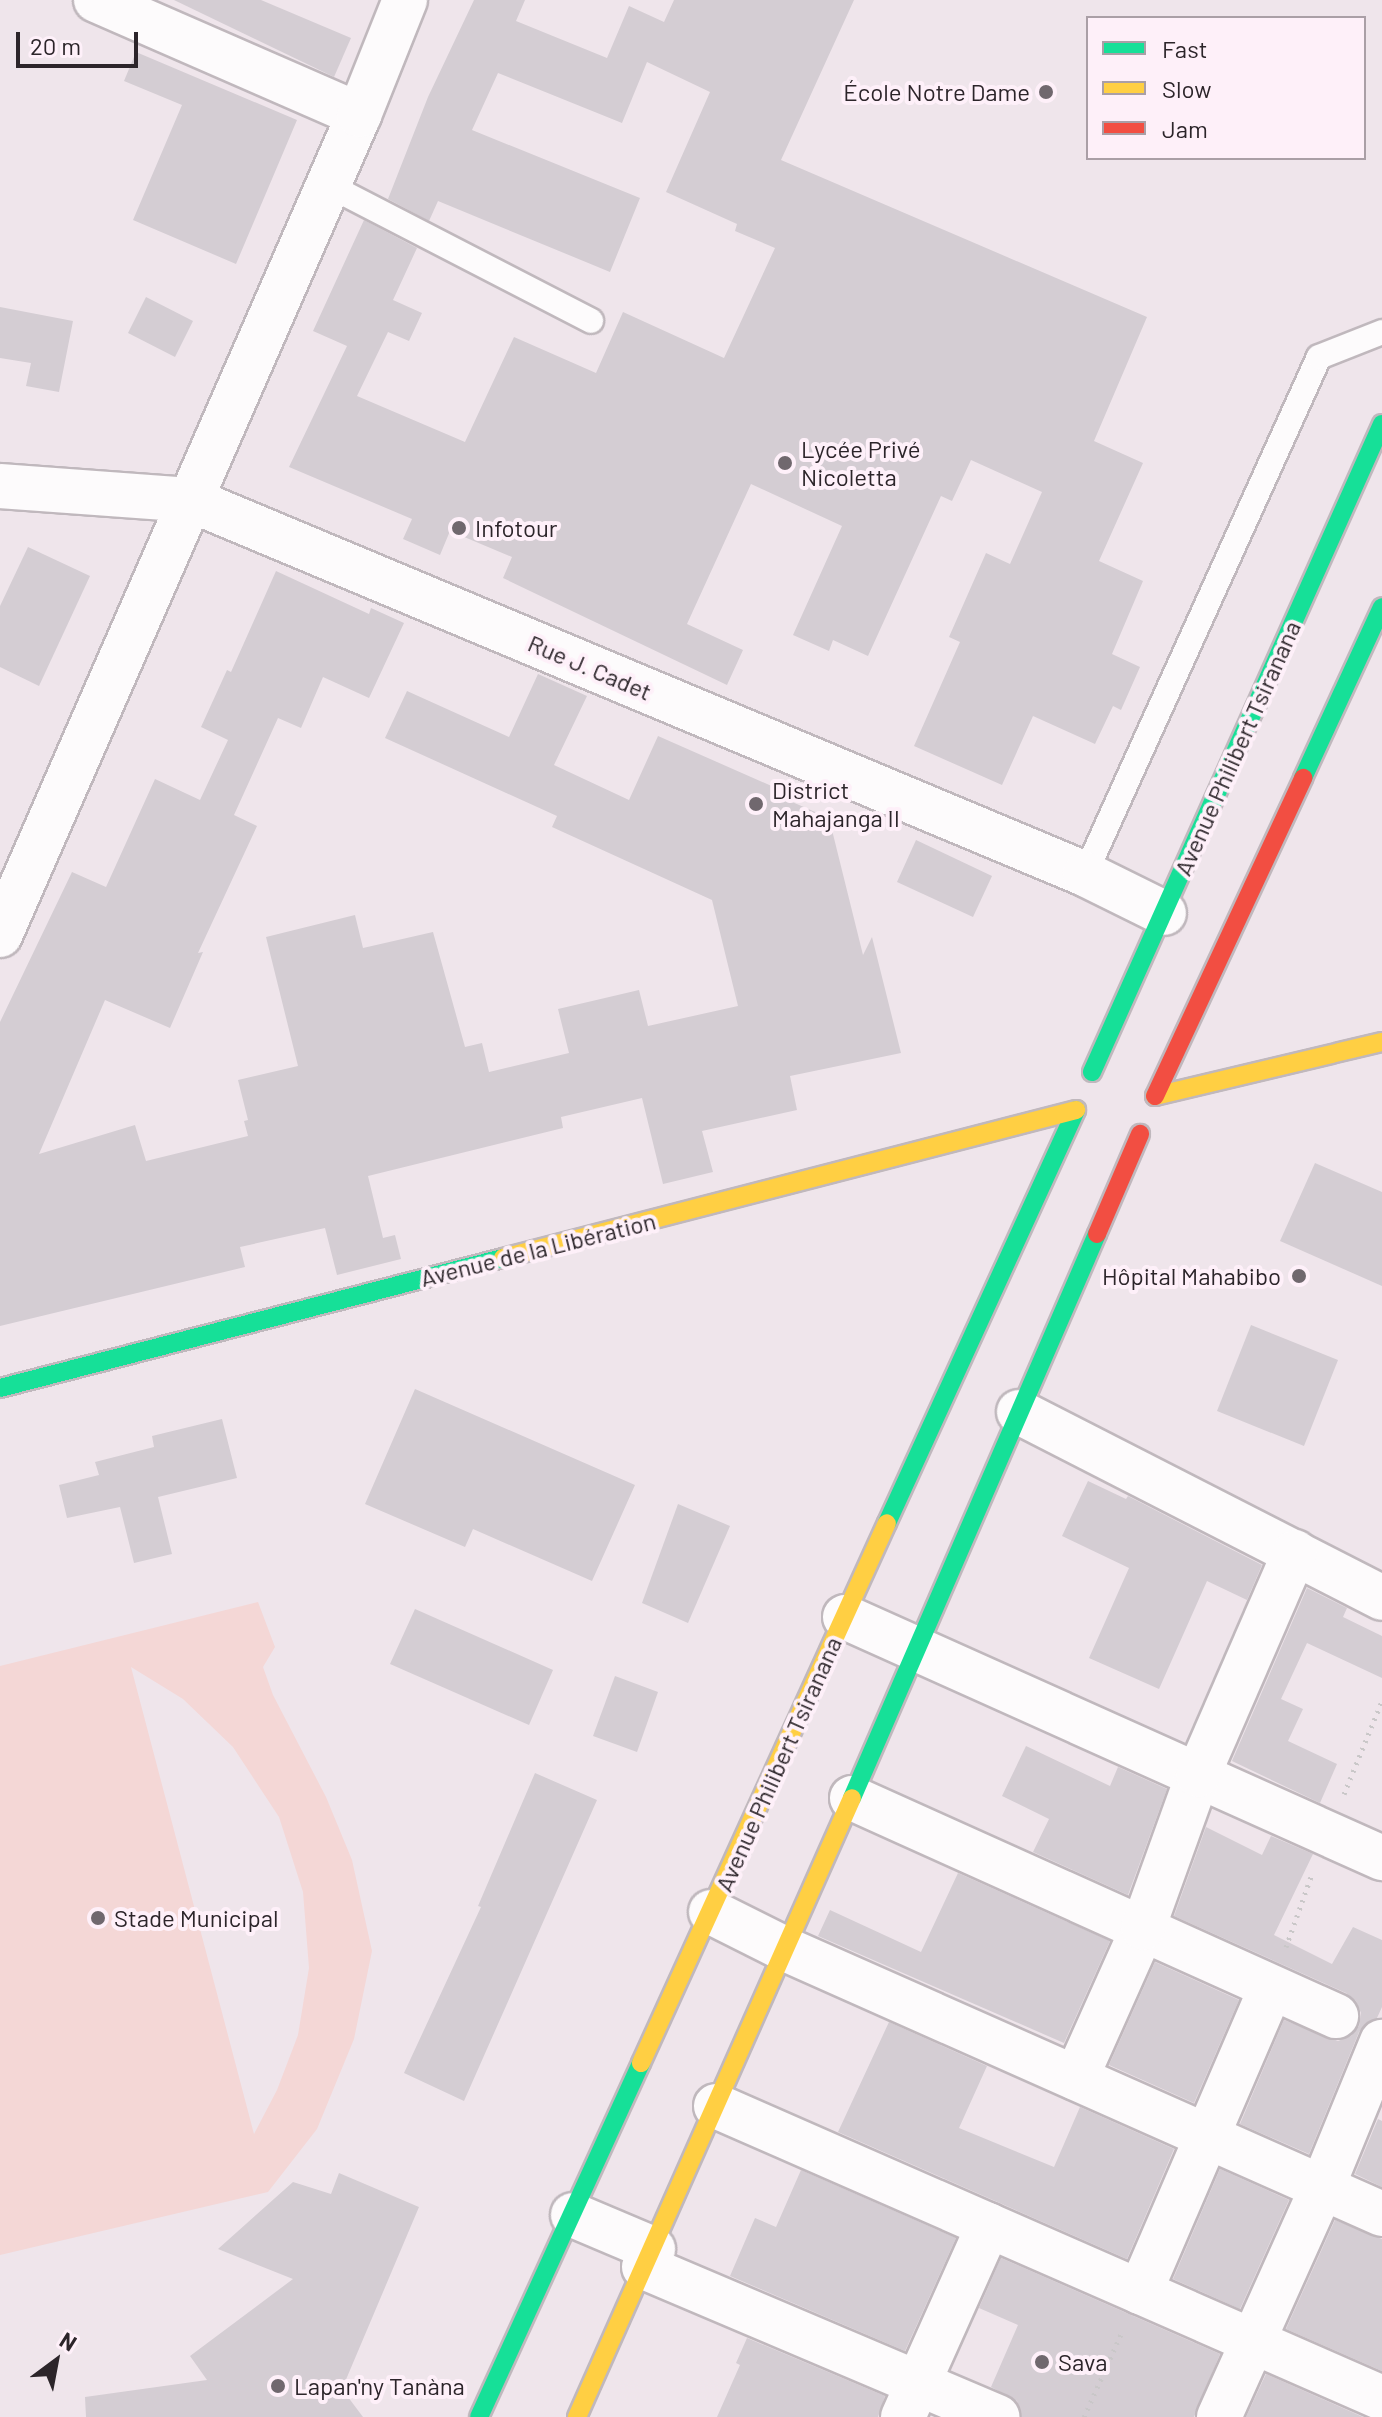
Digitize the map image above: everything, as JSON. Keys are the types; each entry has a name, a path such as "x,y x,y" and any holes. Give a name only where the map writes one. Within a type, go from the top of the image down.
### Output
{"main road":[{"name":"Avenue Philibert Tsiranana","path":"479,2417 1164,913 1382,424"},
{"path":"577,2417 1150,1116 1382,607"},
{"path":"1118,1142 1150,1116 1382,1042"},
{"name":"Avenue de la Libération","path":"0,1388 1081,1090 1113,1064"},
{"path":"1143,1075 1150,1116"},
{"path":"1081,1090 1088,1131"}],"street":[{"path":"96,0 359,115"},
{"path":"0,935 359,115 405,0"},
{"name":"Rue J. Cadet","path":"0,486 191,500 1085,874 1164,913"},
{"path":"1019,1412 1382,1598"},
{"path":"1076,2078 1143,1928 1198,1775 1295,1552"},
{"path":"845,1617 1382,1858"},
{"path":"852,1798 1366,2031 1322,2188 1219,2417"},
{"path":"711,1912 785,1949 1382,2214"},
{"path":"1140,2292 1270,1990"},
{"path":"716,2106 1381,2396"},
{"path":"573,2215 910,2400 998,2417"},
{"path":"910,2400 989,2225"}],"lane":[{"path":"328,185 591,321"},
{"path":"1085,874 1319,357 1382,332"}],"path":[{"path":"1084,2417 1140,2292"}],"shaded area":[{"name":"Stade Municipal","path":"258,1602 275,1647 263,1667 273,1695 326,1797 352,1860 372,1951 354,2039 317,2129 268,2192 0,2255 0,1666","holes":["131,1667 183,1699 233,1747 279,1817 303,1892 309,1968 298,2035 277,2090 254,2134"]}],"building":[{"path":"174,0 261,0 351,38 334,77"},
{"path":"474,0 525,0 516,21 607,58 629,6 664,22 674,0 854,0 781,160 1147,317 1094,441 1143,463 1099,561 1143,581 1112,654 1140,667 1121,710 1113,706 1095,744 1033,716 1002,785 914,746 960,642 949,637 986,553 1010,564 1042,492 971,460 952,501 941,496 868,656 833,640 829,651 793,635 842,526 751,484 687,624 743,650 727,685 503,578 512,557 450,531 440,555 403,539 412,519 289,467 347,346 313,331 364,220 417,248 393,300 422,313 409,341 388,332 357,396 465,442 514,337 596,373 623,312 724,358 775,248 735,231 737,224 666,192 710,92 647,62 622,123 498,73 472,130 640,198 610,272 438,201 429,221 388,199 428,97"},
{"path":"136,52 297,120 236,264 133,220 182,105 124,81"},
{"path":"146,297 193,321 175,357 128,333"},
{"path":"0,307 73,321 59,392 26,386 31,363 0,358"},
{"path":"28,547 90,576 39,686 0,667 0,606"},
{"path":"276,571 369,614 371,608 404,623 369,698 323,677 301,728 278,718 234,815 257,826 198,953 203,952 170,1028 105,1000 39,1154 135,1125 146,1161 248,1136 244,1121 248,1120 238,1080 298,1066 266,937 355,915 363,948 433,932 465,1047 482,1043 489,1072 569,1053 558,1009 639,990 648,1026 738,1006 712,900 552,827 557,816 385,738 407,691 509,737 538,674 587,696 554,765 629,800 658,736 785,792 783,798 829,818 863,955 872,937 901,1053 790,1076 797,1110 702,1131 713,1172 663,1184 642,1098 561,1117 563,1128 368,1176 383,1238 395,1235 401,1259 337,1275 325,1228 240,1247 245,1267 0,1326 0,1022 72,872 106,887 155,779 200,800 228,740 201,727 227,670 231,672"},
{"path":"916,840 992,876 973,917 897,882"},
{"path":"1315,1163 1382,1192 1382,1286 1280,1241"},
{"path":"1251,1325 1338,1360 1304,1446 1217,1411"},
{"path":"415,1389 635,1485 592,1581 473,1529 465,1547 365,1504"},
{"path":"222,1419 237,1478 158,1497 172,1554 134,1563 120,1507 67,1518 59,1485 99,1475 95,1462 154,1447 152,1436"},
{"path":"1088,1481 1126,1499 1128,1496 1262,1565 1247,1600 1207,1581 1159,1689 1089,1658 1129,1568 1062,1536"},
{"path":"678,1504 730,1526 688,1623 642,1603"},
{"path":"1307,1588 1347,1608 1343,1617 1382,1636 1382,1678 1307,1643 1281,1699 1303,1709 1288,1741 1337,1764 1320,1803 1232,1761"},
{"path":"415,1609 553,1670 529,1725 390,1664"},
{"path":"615,1676 658,1692 637,1752 593,1736"},
{"path":"1026,1746 1110,1786 1118,1767 1167,1789 1128,1895 1033,1852 1049,1819 1002,1796"},
{"path":"535,1773 597,1800 464,2101 404,2073 481,1907 478,1906"},
{"path":"1206,1827 1262,1855 1271,1836 1313,1854 1274,1935 1332,1964 1353,1927 1382,1940 1382,2007 1377,2018 1366,2023 1359,2032 1309,2154 1240,2124 1284,2020 1338,2041 1351,2036 1359,2026 1361,2013 1356,2001 1346,1993 1174,1916"},
{"path":"958,1873 1110,1941 1064,2043 818,1936 830,1910 921,1952"},
{"path":"1155,1962 1239,2000 1194,2103 1109,2065"},
{"path":"889,2022 987,2066 959,2128 1054,2167 1080,2107 1174,2149 1127,2259 838,2132"},
{"path":"1378,2119 1382,2121 1382,2187 1355,2174"},
{"path":"1220,2169 1289,2200 1240,2309 1173,2279"},
{"path":"801,2170 956,2238 905,2351 730,2276 755,2218 776,2227"},
{"path":"339,2173 419,2207 342,2389 363,2417 86,2417 85,2397 207,2380 190,2356 293,2279 218,2249 293,2182 331,2194"},
{"path":"1335,2220 1382,2239 1382,2371 1286,2329"},
{"path":"1001,2258 1220,2354 1194,2417 1022,2417 1017,2401 991,2387 1018,2325 979,2308"},
{"path":"747,2338 885,2396 878,2417 717,2417 740,2365 736,2363"},
{"path":"1266,2374 1363,2417 1246,2417"}],"traffic: fast":[{"path":"1092,1072 1382,424"},
{"path":"1303,778 1382,607"},
{"path":"887,1523 1076,1110"},
{"path":"852,1798 1097,1234"},
{"path":"0,1388 503,1258"},
{"path":"479,2417 641,2063"}],"traffic: slow":[{"path":"1155,1096 1382,1042"},
{"path":"503,1258 1076,1110"},
{"path":"641,2063 887,1523"},
{"path":"577,2417 852,1798"}],"traffic: jam":[{"path":"1155,1096 1303,778"},
{"path":"1097,1234 1140,1134"}],"place":[{"name":"École Notre Dame","path":"1046,92"},
{"name":"Lycée Privé Nicoletta","path":"785,463"},
{"name":"Infotour","path":"459,528"},
{"name":"District Mahajanga II","path":"756,804"},
{"name":"Hôpital Mahabibo","path":"1299,1276"},
{"name":"Stade Municipal","path":"98,1918"},
{"name":"Sava","path":"1042,2362"},
{"name":"Lapan'ny Tanàna","path":"278,2386"}]}
